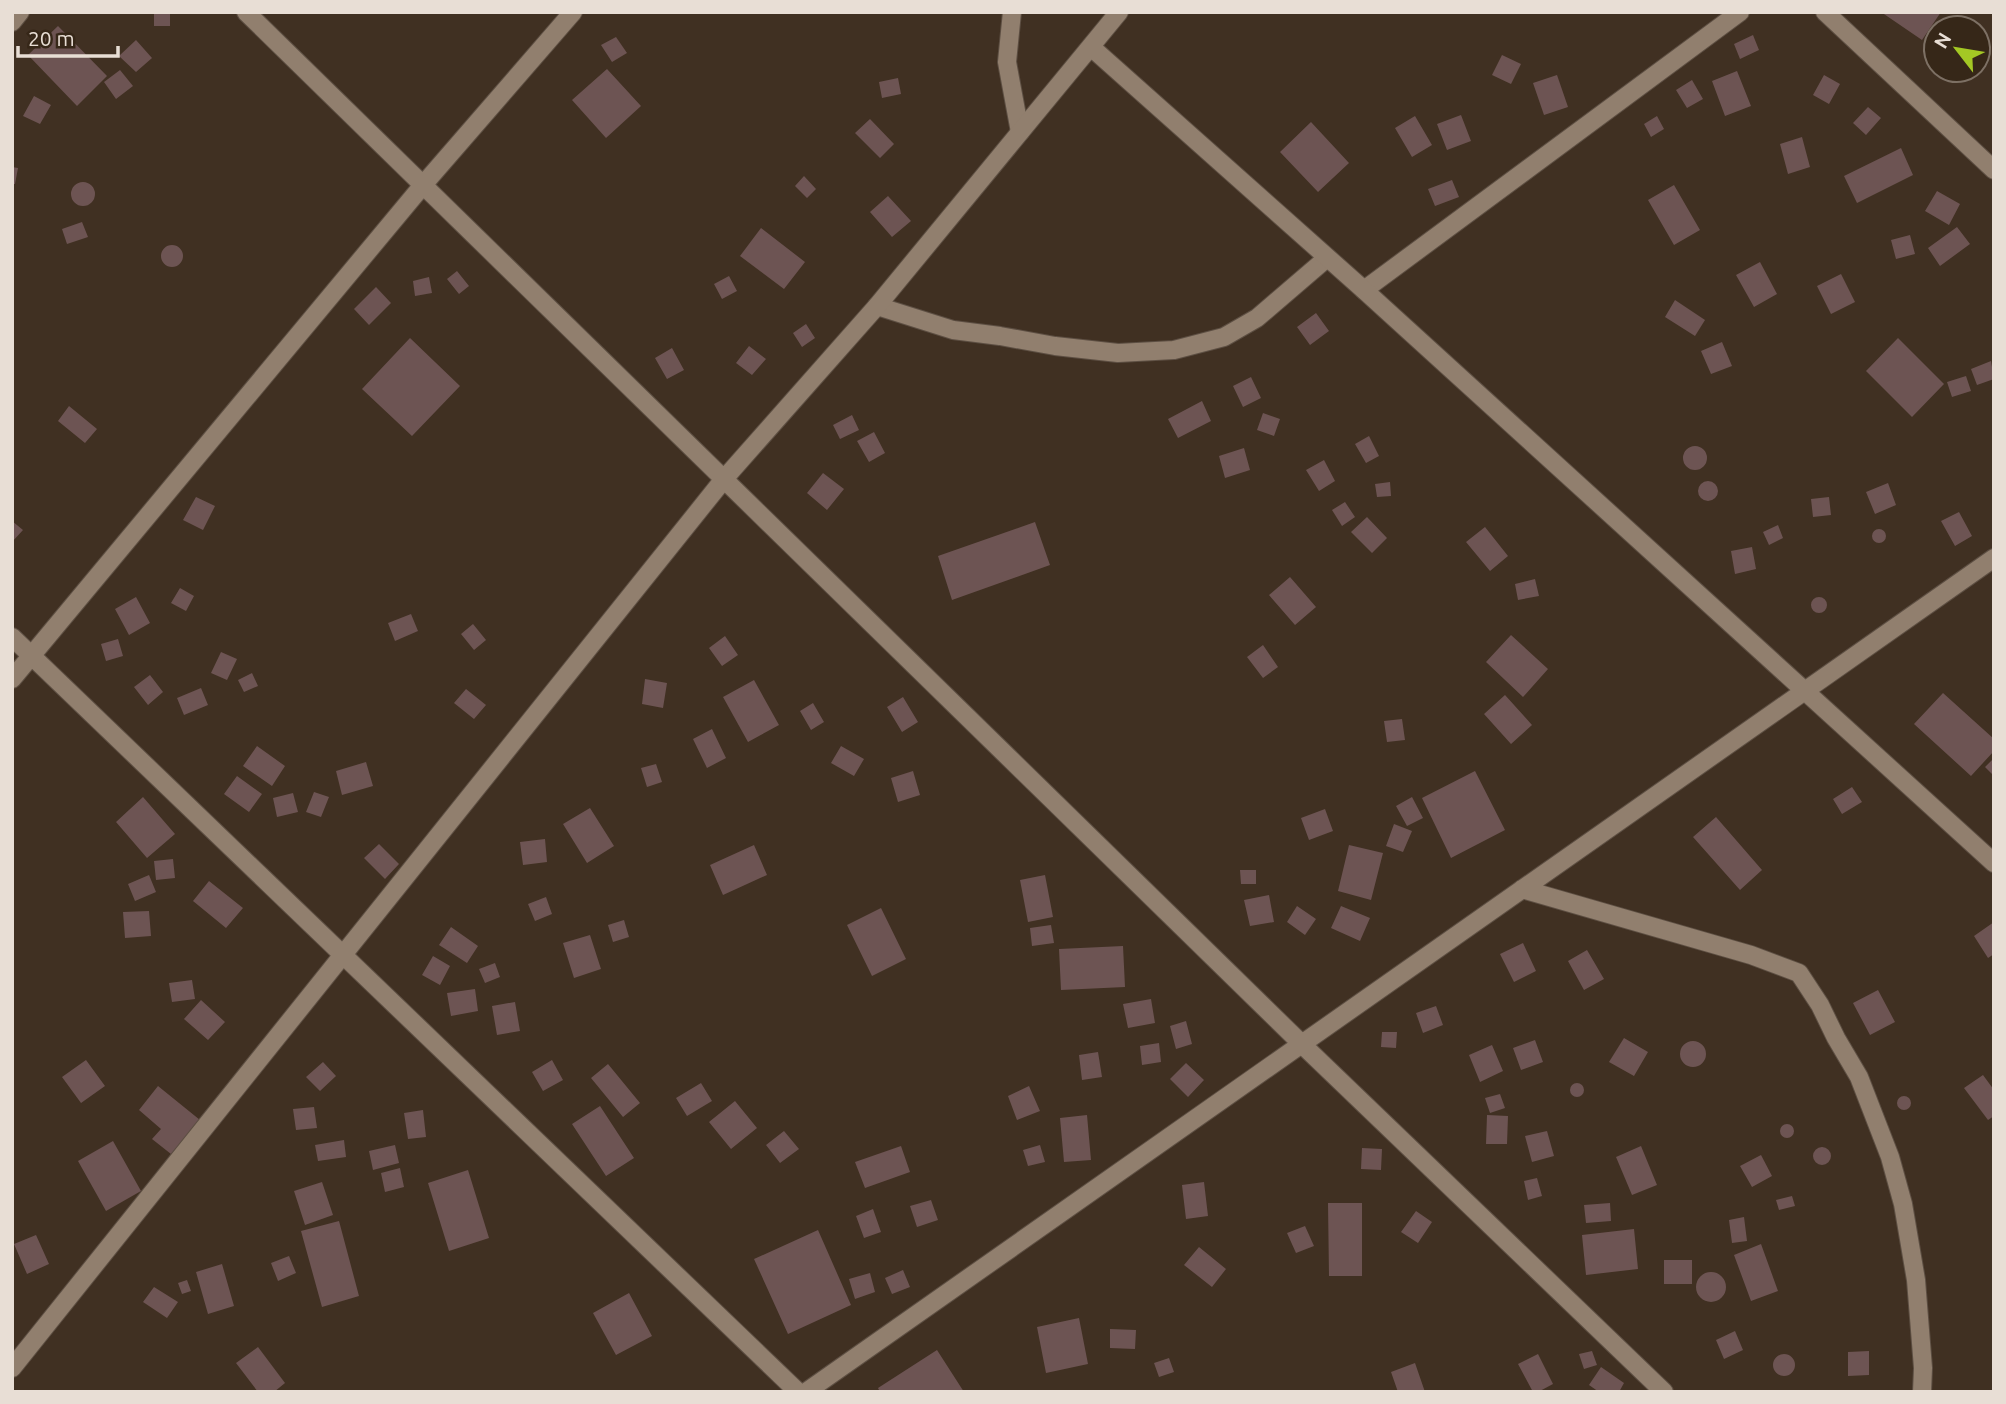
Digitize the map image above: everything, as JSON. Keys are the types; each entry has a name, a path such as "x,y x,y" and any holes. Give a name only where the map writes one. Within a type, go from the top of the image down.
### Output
{"street":[{"path":"12,22 20,12"},
{"path":"246,12 1302,1044 1664,1392"},
{"path":"12,680 423,185 573,12"},
{"path":"1012,12 1007,62 1020,132"},
{"path":"12,1368 724,479 877,306 1119,12"},
{"path":"1364,290 1740,12"},
{"path":"1825,12 1994,170"},
{"path":"1091,47 1364,290 1994,863"},
{"path":"877,306 953,330 1055,346 1118,353 1174,351 1224,337 1257,318 1327,258"},
{"path":"806,1392 1994,558"},
{"path":"12,637 798,1392"},
{"path":"1522,889 1751,954 1800,973 1859,1077 1890,1157 1903,1205 1916,1280 1923,1368 1922,1392"}],"building":[{"path":"154,12 170,12 170,26 154,26"},
{"path":"1881,12 1941,12 1922,14 1922,40"},
{"path":"58,26 107,76 77,106 28,55"},
{"path":"1753,35 1759,50 1740,59 1734,44"},
{"path":"616,37 627,53 612,62 601,45"},
{"path":"136,40 152,58 136,72 119,56"},
{"path":"1502,55 1521,64 1511,84 1492,75"},
{"path":"607,69 641,106 606,138 572,100"},
{"path":"120,70 133,86 116,99 104,82"},
{"path":"1737,71 1751,106 1725,116 1712,81"},
{"path":"1557,75 1568,107 1544,115 1533,83"},
{"path":"1824,75 1840,84 1829,104 1813,95"},
{"path":"898,78 901,94 882,98 879,82"},
{"path":"1692,80 1703,99 1687,108 1676,90"},
{"path":"34,96 51,105 40,124 23,116"},
{"path":"1868,107 1881,118 1866,135 1853,123"},
{"path":"1461,115 1471,141 1447,150 1437,124"},
{"path":"1415,116 1432,145 1412,157 1395,128"},
{"path":"1657,116 1664,129 1651,137 1644,124"},
{"path":"870,119 894,144 880,158 855,133"},
{"path":"1311,122 1349,163 1318,192 1280,152"},
{"path":"1802,137 1810,167 1788,174 1780,144"},
{"path":"1901,148 1913,175 1857,203 1844,176"},
{"path":"12,167 18,168 15,184 12,184"},
{"path":"804,176 816,189 807,198 795,186"},
{"path":"1452,180 1459,197 1435,206 1428,189"},
{"path":"83,182 94,189 95,194 88,205 83,206 72,199 71,194 78,183"},
{"path":"1674,185 1700,230 1674,245 1648,200"},
{"path":"1937,191 1960,204 1949,225 1925,211"},
{"path":"888,196 911,221 892,237 870,212"},
{"path":"82,222 88,237 67,244 62,229"},
{"path":"1957,227 1970,244 1940,266 1928,248"},
{"path":"761,228 805,262 784,289 740,256"},
{"path":"1910,235 1915,254 1896,259 1891,240"},
{"path":"172,245 180,248 183,256 180,264 172,267 164,264 161,256 164,248"},
{"path":"1760,262 1777,294 1754,307 1736,275"},
{"path":"457,271 469,286 459,294 447,279"},
{"path":"1841,274 1855,302 1831,314 1817,286"},
{"path":"729,276 737,291 722,299 714,284"},
{"path":"429,277 432,293 415,296 413,281"},
{"path":"376,287 391,303 369,325 354,309"},
{"path":"1675,300 1705,320 1695,336 1665,317"},
{"path":"1316,313 1329,331 1310,345 1297,327"},
{"path":"806,324 815,338 802,347 793,333"},
{"path":"410,338 460,386 412,436 362,389"},
{"path":"1898,338 1944,384 1912,417 1866,371"},
{"path":"1722,342 1732,366 1711,374 1701,351"},
{"path":"749,346 766,359 752,375 736,363"},
{"path":"672,348 684,370 667,379 655,358"},
{"path":"1991,361 1994,379 1977,385 1971,369"},
{"path":"1966,376 1971,391 1952,397 1947,382"},
{"path":"1251,377 1261,398 1243,407 1233,386"},
{"path":"1202,401 1211,421 1178,438 1168,419"},
{"path":"69,406 97,429 85,443 58,421"},
{"path":"1263,413 1280,419 1274,436 1257,430"},
{"path":"852,415 859,430 840,439 833,425"},
{"path":"874,432 885,453 869,462 857,441"},
{"path":"1369,436 1379,456 1366,463 1355,444"},
{"path":"1690,446 1700,446 1707,453 1707,463 1700,470 1690,470 1683,463 1683,453"},
{"path":"1244,448 1250,470 1225,478 1219,456"},
{"path":"1324,460 1335,481 1319,491 1306,470"},
{"path":"823,473 844,489 827,510 807,493"},
{"path":"1708,481 1715,484 1718,491 1715,498 1708,501 1701,498 1698,491 1701,484"},
{"path":"1390,482 1391,496 1377,497 1375,484"},
{"path":"1888,483 1896,505 1875,514 1866,492"},
{"path":"196,497 215,506 203,530 183,520"},
{"path":"1829,497 1831,515 1813,517 1811,499"},
{"path":"1345,502 1355,517 1342,526 1332,510"},
{"path":"1959,512 1972,536 1955,546 1941,521"},
{"path":"1367,517 1387,538 1372,553 1351,532"},
{"path":"12,521 23,530 12,542"},
{"path":"1035,522 1050,565 952,600 938,556"},
{"path":"1778,525 1783,538 1769,545 1763,532"},
{"path":"1485,527 1508,556 1490,571 1466,542"},
{"path":"1876,529 1882,529 1886,536 1882,543 1876,543 1872,539 1872,533"},
{"path":"1752,547 1756,569 1735,574 1731,551"},
{"path":"1290,577 1316,607 1295,625 1269,595"},
{"path":"1535,579 1539,596 1518,600 1515,584"},
{"path":"180,588 194,596 186,611 171,603"},
{"path":"136,597 150,623 129,635 115,609"},
{"path":"1819,597 1825,599 1825,611 1819,613 1813,611 1811,605 1813,599"},
{"path":"411,614 418,631 395,641 388,623"},
{"path":"473,624 486,640 474,650 461,634"},
{"path":"1511,635 1548,669 1523,697 1486,662"},
{"path":"725,636 738,655 722,666 709,648"},
{"path":"118,639 123,656 106,661 101,644"},
{"path":"1263,645 1278,667 1263,678 1247,657"},
{"path":"221,652 237,659 227,680 211,673"},
{"path":"252,673 258,686 244,692 238,680"},
{"path":"150,675 163,692 148,705 134,687"},
{"path":"645,679 667,683 663,708 642,704"},
{"path":"754,680 779,725 748,742 723,697"},
{"path":"201,688 208,705 184,715 177,698"},
{"path":"466,689 486,705 474,719 454,703"},
{"path":"1943,693 1994,739 1994,751 1971,776 1914,724"},
{"path":"1505,695 1532,725 1511,744 1484,714"},
{"path":"903,697 918,722 902,732 887,707"},
{"path":"813,703 824,722 811,730 800,711"},
{"path":"1402,719 1405,740 1387,742 1384,721"},
{"path":"712,729 726,758 707,768 693,739"},
{"path":"257,746 285,766 272,786 243,766"},
{"path":"841,746 864,759 854,776 831,763"},
{"path":"1994,758 1994,776 1985,767"},
{"path":"366,762 373,786 342,795 336,771"},
{"path":"656,764 662,782 647,787 641,768"},
{"path":"913,771 920,795 898,802 891,778"},
{"path":"1475,771 1505,830 1451,858 1422,798"},
{"path":"237,776 262,794 249,812 224,794"},
{"path":"1852,787 1862,802 1842,814 1833,799"},
{"path":"314,792 329,797 321,817 306,812"},
{"path":"293,793 298,812 277,817 273,798"},
{"path":"143,797 175,834 147,858 116,822"},
{"path":"1412,797 1423,818 1407,826 1396,806"},
{"path":"590,808 614,846 587,863 563,824"},
{"path":"1325,809 1333,831 1309,840 1301,818"},
{"path":"1716,817 1762,870 1740,890 1693,837"},
{"path":"1394,824 1412,831 1403,852 1386,846"},
{"path":"545,839 547,862 523,865 520,842"},
{"path":"379,844 399,864 385,879 364,858"},
{"path":"754,845 767,875 723,895 710,865"},
{"path":"1349,845 1383,853 1371,900 1338,891"},
{"path":"173,859 175,878 156,880 154,861"},
{"path":"1240,870 1256,870 1256,884 1241,884"},
{"path":"149,875 156,892 135,901 128,884"},
{"path":"1045,875 1053,917 1028,922 1020,880"},
{"path":"209,881 243,908 226,928 193,901"},
{"path":"1269,895 1274,922 1250,926 1244,900"},
{"path":"546,897 552,914 535,921 528,904"},
{"path":"1297,906 1316,919 1305,935 1287,922"},
{"path":"1341,906 1370,918 1360,941 1331,928"},
{"path":"881,908 906,959 872,976 847,925"},
{"path":"149,911 151,936 125,938 123,912"},
{"path":"624,920 629,937 613,942 608,925"},
{"path":"1994,922 1994,954 1988,958 1974,936"},
{"path":"1051,925 1054,943 1032,946 1030,928"},
{"path":"451,927 478,946 467,963 439,945"},
{"path":"590,935 601,969 574,978 563,943"},
{"path":"1523,943 1536,971 1514,982 1500,954"},
{"path":"1123,946 1125,987 1061,990 1059,949"},
{"path":"1587,950 1604,979 1584,990 1568,961"},
{"path":"433,956 450,966 440,985 422,975"},
{"path":"495,963 500,977 485,983 479,969"},
{"path":"192,980 195,999 172,1002 169,983"},
{"path":"475,989 478,1011 451,1016 447,993"},
{"path":"1878,990 1895,1022 1870,1035 1853,1003"},
{"path":"1151,999 1155,1023 1128,1028 1123,1004"},
{"path":"201,1000 225,1022 208,1040 184,1019"},
{"path":"515,1002 520,1031 497,1035 492,1006"},
{"path":"1436,1006 1443,1025 1423,1033 1416,1013"},
{"path":"1186,1021 1192,1044 1176,1049 1170,1026"},
{"path":"1382,1032 1397,1032 1396,1048 1381,1047"},
{"path":"1624,1038 1648,1052 1634,1076 1609,1062"},
{"path":"1535,1040 1543,1062 1521,1070 1513,1048"},
{"path":"1693,1041 1702,1045 1706,1054 1702,1063 1693,1067 1684,1063 1680,1054 1684,1045"},
{"path":"1159,1043 1161,1062 1142,1065 1140,1046"},
{"path":"1492,1045 1503,1071 1480,1082 1469,1055"},
{"path":"1098,1052 1102,1077 1082,1080 1079,1055"},
{"path":"86,1060 105,1086 81,1103 62,1077"},
{"path":"552,1060 563,1080 543,1091 532,1072"},
{"path":"323,1062 336,1076 320,1091 306,1077"},
{"path":"1186,1063 1204,1080 1188,1097 1170,1079"},
{"path":"608,1064 640,1103 623,1117 591,1078"},
{"path":"1983,1075 1994,1090 1994,1116 1988,1120 1964,1088"},
{"path":"701,1083 712,1101 687,1116 676,1098"},
{"path":"1574,1083 1580,1083 1584,1090 1580,1097 1574,1097 1570,1093 1570,1087"},
{"path":"158,1086 200,1120 171,1154 152,1139 161,1129 139,1110"},
{"path":"1029,1086 1040,1111 1017,1120 1008,1096"},
{"path":"1500,1094 1505,1108 1490,1113 1485,1098"},
{"path":"1904,1096 1909,1098 1909,1108 1904,1110 1899,1108 1897,1103 1899,1098"},
{"path":"735,1101 757,1128 731,1149 709,1122"},
{"path":"600,1106 634,1158 606,1176 572,1124"},
{"path":"314,1107 317,1128 296,1130 293,1109"},
{"path":"423,1110 426,1137 408,1139 404,1113"},
{"path":"1087,1115 1091,1160 1064,1162 1060,1118"},
{"path":"1487,1115 1508,1116 1507,1144 1486,1144"},
{"path":"1787,1124 1792,1126 1792,1136 1787,1138 1782,1136 1780,1131 1782,1126"},
{"path":"784,1131 799,1149 780,1163 766,1145"},
{"path":"1547,1131 1554,1156 1532,1162 1525,1136"},
{"path":"344,1140 346,1157 318,1161 315,1145"},
{"path":"113,1141 141,1191 106,1211 78,1161"},
{"path":"395,1145 399,1163 373,1170 369,1151"},
{"path":"1040,1145 1045,1162 1028,1166 1023,1150"},
{"path":"901,1146 910,1172 865,1188 855,1162"},
{"path":"1641,1146 1657,1185 1632,1195 1616,1157"},
{"path":"1822,1147 1828,1150 1831,1156 1828,1162 1822,1165 1816,1162 1813,1156 1816,1150"},
{"path":"1362,1148 1382,1149 1381,1170 1361,1169"},
{"path":"1761,1155 1772,1176 1752,1187 1740,1166"},
{"path":"400,1168 404,1187 385,1192 381,1173"},
{"path":"468,1170 489,1238 449,1251 428,1183"},
{"path":"1537,1178 1542,1196 1528,1200 1524,1181"},
{"path":"322,1182 333,1215 305,1225 294,1191"},
{"path":"1204,1182 1208,1216 1186,1219 1182,1185"},
{"path":"1792,1196 1795,1206 1779,1210 1776,1200"},
{"path":"931,1200 938,1220 917,1227 910,1206"},
{"path":"1328,1203 1362,1203 1362,1276 1329,1276"},
{"path":"1610,1203 1611,1221 1586,1223 1584,1205"},
{"path":"873,1209 881,1232 864,1238 856,1216"},
{"path":"1416,1211 1432,1222 1418,1243 1401,1232"},
{"path":"1744,1217 1747,1241 1732,1243 1729,1220"},
{"path":"339,1221 359,1296 322,1307 301,1231"},
{"path":"1305,1226 1314,1246 1296,1253 1287,1233"},
{"path":"1634,1229 1638,1269 1586,1275 1582,1235"},
{"path":"818,1230 851,1305 788,1334 754,1259"},
{"path":"36,1235 49,1264 27,1274 14,1244"},
{"path":"1761,1244 1778,1291 1751,1301 1734,1255"},
{"path":"1199,1247 1226,1269 1212,1287 1184,1265"},
{"path":"289,1256 296,1273 278,1281 271,1263"},
{"path":"1664,1260 1692,1260 1692,1284 1664,1284"},
{"path":"222,1264 234,1306 208,1314 196,1272"},
{"path":"903,1270 910,1287 892,1294 885,1278"},
{"path":"1711,1272 1722,1276 1726,1287 1722,1298 1711,1302 1700,1298 1696,1287 1700,1276"},
{"path":"870,1273 875,1292 855,1299 849,1279"},
{"path":"187,1280 191,1291 182,1294 178,1283"},
{"path":"154,1287 178,1302 167,1318 143,1302"},
{"path":"629,1293 652,1336 616,1355 593,1313"},
{"path":"1079,1318 1088,1364 1046,1373 1037,1327"},
{"path":"1110,1329 1136,1330 1135,1349 1110,1348"},
{"path":"1735,1331 1743,1350 1724,1359 1716,1340"},
{"path":"258,1347 285,1383 274,1392 258,1392 236,1363"},
{"path":"937,1350 964,1392 880,1392 878,1388"},
{"path":"1592,1351 1597,1365 1584,1369 1579,1354"},
{"path":"1869,1351 1869,1375 1848,1376 1848,1352"},
{"path":"1538,1354 1553,1384 1533,1392 1518,1364"},
{"path":"1784,1354 1792,1357 1795,1365 1792,1373 1784,1376 1776,1373 1773,1365 1776,1357"},
{"path":"1169,1358 1174,1372 1159,1377 1154,1363"},
{"path":"1415,1363 1425,1392 1398,1392 1391,1372"},
{"path":"1601,1367 1624,1383 1619,1392 1599,1392 1589,1385"}]}
